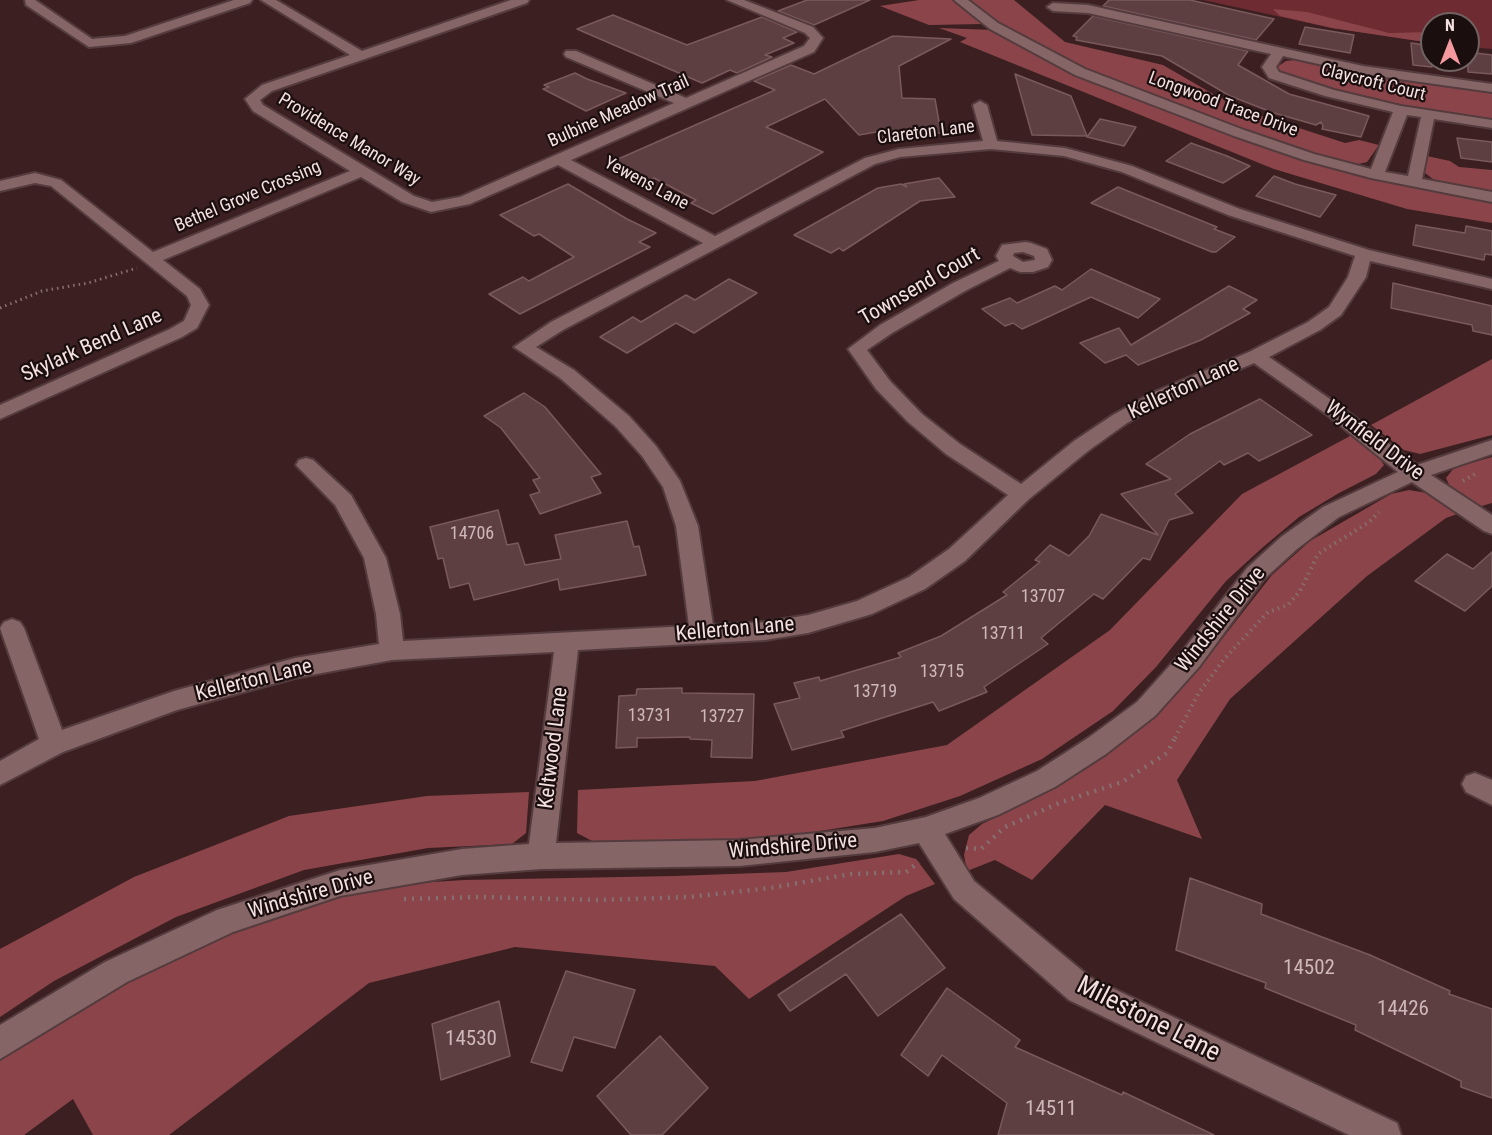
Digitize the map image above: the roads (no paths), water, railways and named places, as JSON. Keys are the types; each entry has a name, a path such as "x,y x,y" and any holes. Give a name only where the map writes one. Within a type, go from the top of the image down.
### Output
{"street":[{"path":"30,2 89,43 109,49 122,49 126,40 246,0"},
{"path":"267,0 359,55 523,0"},
{"name":"Bulbine Meadow Trail","path":"430,207 464,201 560,160 809,49 818,38 809,30 733,0"},
{"name":"Longwood Trace Drive","path":"960,0 994,26 1080,72 1249,137 1309,157 1376,175 1492,197"},
{"name":"Claycroft Court","path":"1053,7 1088,9 1363,70 1492,88"},
{"path":"84,56 82,50 89,43"},
{"name":"Claycroft Court","path":"1279,52 1269,67 1274,75 1330,93 1401,110 1428,116 1492,124"},
{"path":"571,54 685,103"},
{"name":"Providence Manor Way","path":"359,55 267,88 252,99 258,108 360,172 408,200 430,207"},
{"path":"980,105 991,145"},
{"path":"1401,110 1414,183"},
{"path":"1376,175 1428,116"},
{"name":"Clareton Lane","path":"702,634 696,577 687,526 672,486 649,451 622,422 567,374 523,347 557,326 870,161 929,149 991,145 1065,152 1127,169 1234,212 1364,254 1492,284"},
{"name":"Yewens Lane","path":"560,160 714,242"},
{"name":"Bethel Grove Crossing","path":"152,260 360,172"},
{"path":"0,186 35,178 56,183 152,260"},
{"name":"Kellerton Lane","path":"0,774 54,744 174,701 295,668 392,651 765,631 808,624 864,608 917,584 957,555 1022,494 1081,446 1120,419 1159,397 1297,336 1335,311 1357,277 1364,254"},
{"name":"Skylark Bend Lane","path":"0,413 176,333 191,324 198,314 200,305 194,293 152,260"},
{"name":"Townsend Court","path":"1009,262 959,286 857,349 883,385 915,418 953,449 1022,494"},
{"name":"Wynfield Drive","path":"1256,356 1492,526"},
{"name":"Windshire Drive","path":"0,1043 116,972 227,920 294,897 373,876 462,862 541,856 739,853 800,849 874,840 932,838 1046,779 1097,746 1146,709 1190,660 1255,574 1289,543 1331,512 1372,491 1489,459"},
{"path":"306,465 343,500 375,558 388,614 392,651"},
{"path":"12,628 54,744"},
{"name":"Keltwood Lane","path":"541,856 567,640"},
{"name":"Milestone Lane","path":"932,838 964,890 1080,989 1384,1135"}]}
